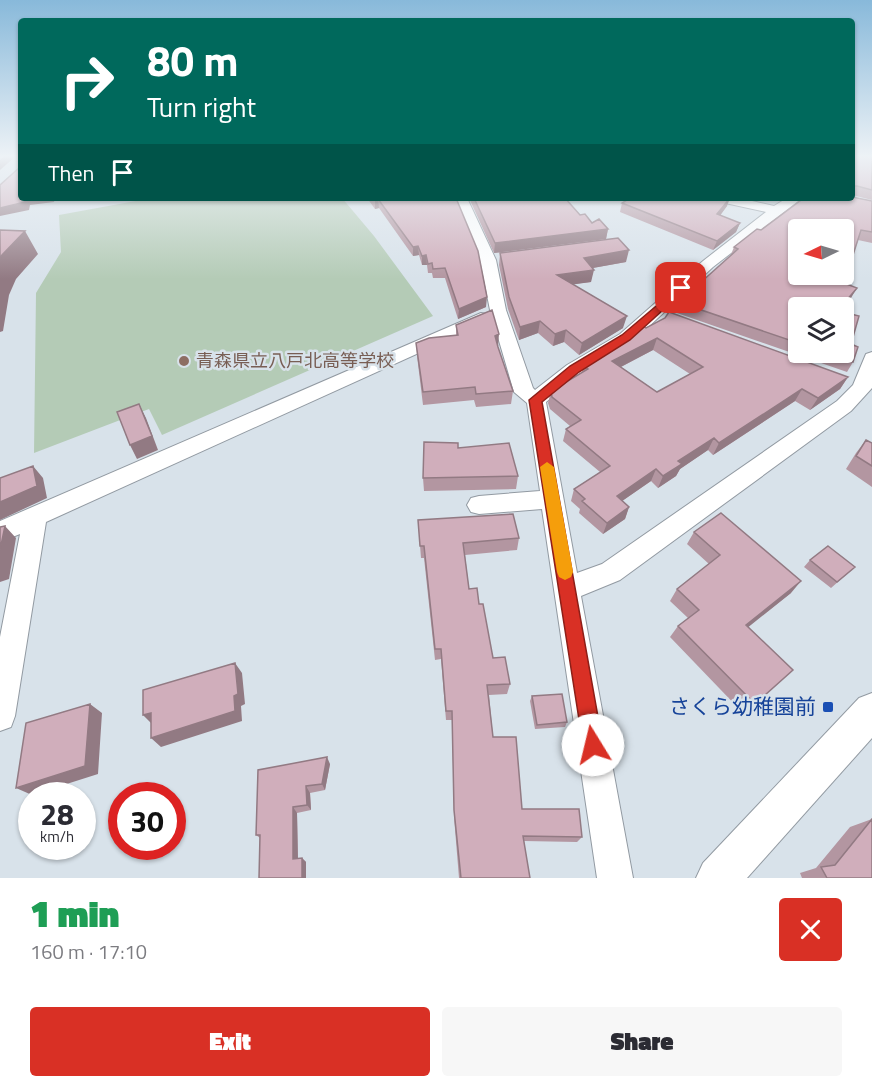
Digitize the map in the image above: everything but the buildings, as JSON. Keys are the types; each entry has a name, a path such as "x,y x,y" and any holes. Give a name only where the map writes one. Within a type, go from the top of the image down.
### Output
{"street":[{"path":"463,201 494,259 498,310 524,392 536,400 615,878"},
{"path":"735,201 776,210"},
{"path":"536,400 574,369 626,338 708,264 776,210 791,201"},
{"path":"0,532 498,310"},
{"path":"654,312 676,320"},
{"path":"568,589 611,572 867,389 872,358"},
{"path":"840,380 867,389"},
{"path":"479,506 552,499"},
{"path":"0,716 35,517"},
{"path":"718,878 872,711"}],"green space":[{"name":"青森県立八戸北高等学校","path":"136,201 345,201 374,236 433,316 162,435 149,409 34,453 36,293 61,252 59,215"}],"slow traffic":[{"path":"547,467 565,572"}],"place":[{"name":"青森県立八戸北高等学校","path":"184,361"},
{"name":"さくら幼稚園前","path":"828,707"}],"route":[{"path":"593,745 536,400 574,369 626,338 681,288"}]}
